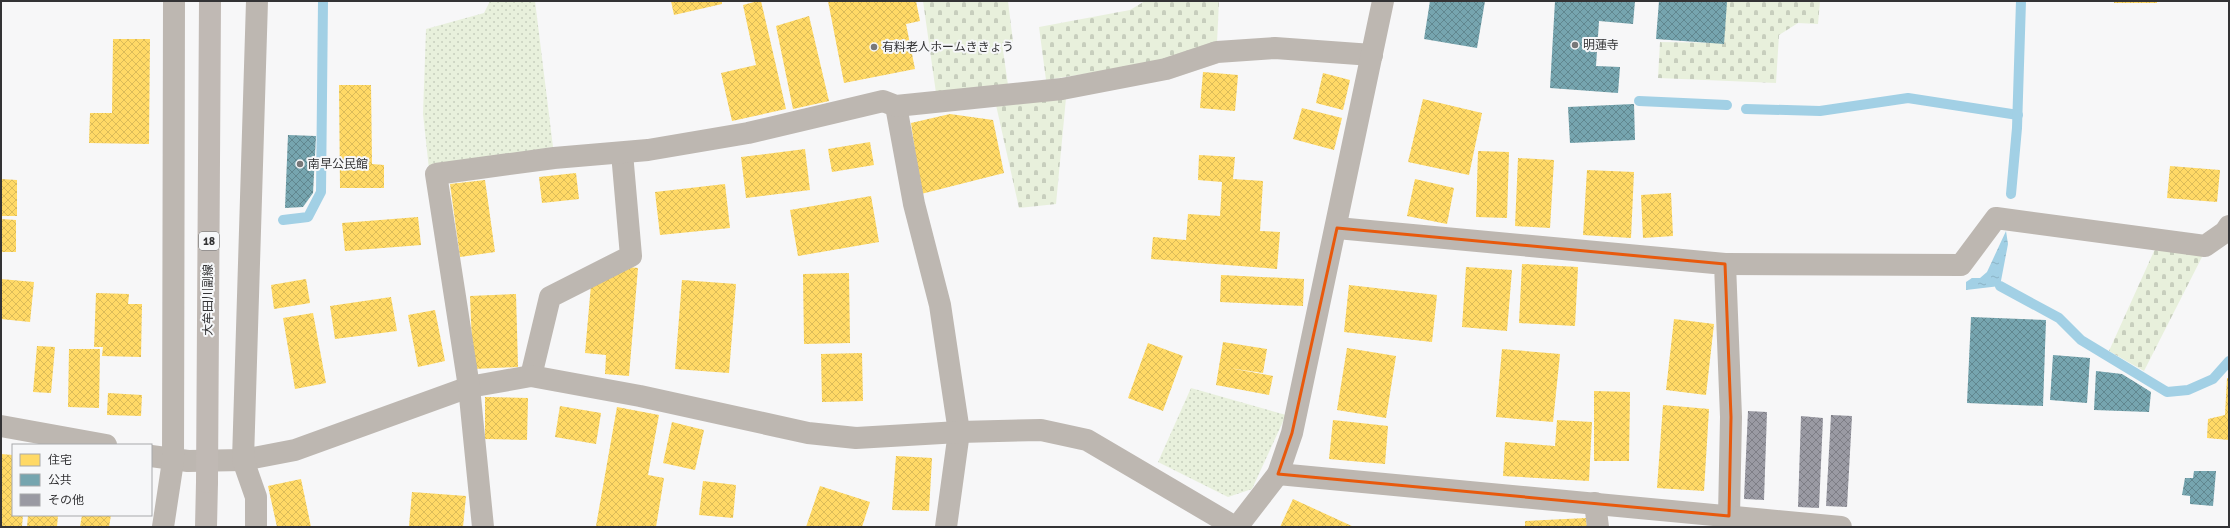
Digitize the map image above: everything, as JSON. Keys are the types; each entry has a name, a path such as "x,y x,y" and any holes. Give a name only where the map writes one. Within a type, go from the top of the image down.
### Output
{"main road":[{"name":"大牟田川副線","path":"206,527 210,1"}],"street":[{"path":"164,527 173,461 174,1"},
{"path":"256,527 256,498 243,460 257,1"},
{"path":"152,456 173,461 243,460 295,450 469,387 530,376 640,396 808,433 856,438 959,432 1041,430 1087,440 1236,527 1278,474 1292,433 1337,228 1383,1"},
{"path":"483,527 469,387 436,174 554,158 648,150 748,133 883,101 896,106 1062,89 1166,69 1217,52 1275,48 1372,55"},
{"path":"896,106 914,204 940,305 959,432 946,527"},
{"path":"530,376 550,297 632,256 622,152"},
{"path":"1337,228 1726,264 1961,265 1996,218 2205,246 2225,232 2229,226"},
{"path":"1726,264 1731,417 1728,516"},
{"path":"1,426 100,444"},
{"path":"1278,474 1841,527"},
{"path":"1595,504 1598,527"}],"highlighted area":[{"path":"1337,228 1725,264 1731,417 1729,516 1278,474 1292,433"}],"green space":[{"path":"490,1 535,1 553,147 429,169 423,114 426,29 484,13"},
{"path":"923,1 1008,1 1013,42 1002,43 1008,85 936,93"},
{"path":"1145,1 1219,1 1217,43 1160,62 1046,80 1039,27 1130,10"},
{"path":"1692,1 1820,1 1818,24 1798,23 1779,35 1776,83 1658,78 1660,42 1720,43"},
{"path":"1066,98 1056,204 1019,208 996,105"},
{"path":"2155,249 2203,255 2144,371 2109,351"},
{"path":"1191,388 1286,415 1252,489 1228,497 1158,462"}],"water":[{"path":"2006,231 2008,244 2000,286 1966,290 1966,282 1972,278 1980,278 1987,272"}],"building: 住宅":[{"path":"671,1 722,1 722,4 674,15"},
{"path":"761,1 786,109 732,121 721,73 756,65 743,5"},
{"name":"有料老人ホームききょう","path":"828,1 916,1 920,21 906,24 915,69 844,83"},
{"path":"2114,1 2157,1 2157,3 2114,3"},
{"path":"809,16 829,101 793,109 776,26"},
{"path":"113,39 150,39 149,144 89,143 90,113 112,113"},
{"path":"1203,72 1238,75 1235,111 1200,108"},
{"path":"1323,73 1350,80 1343,110 1316,103"},
{"path":"339,85 371,85 372,164 384,165 384,188 340,188"},
{"path":"1423,99 1482,113 1469,175 1408,162"},
{"path":"1302,108 1342,118 1334,150 1293,139"},
{"path":"950,114 993,120 1004,173 921,194 911,123"},
{"path":"870,142 874,165 832,172 828,149"},
{"path":"805,149 810,190 746,198 741,157"},
{"path":"1478,151 1509,152 1507,218 1476,217"},
{"path":"1199,155 1235,157 1233,179 1263,181 1260,231 1280,232 1277,269 1151,259 1153,237 1186,240 1188,214 1220,216 1222,182 1198,180"},
{"path":"1518,158 1554,160 1550,228 1515,226"},
{"path":"2170,166 2220,170 2217,202 2167,198"},
{"path":"1587,170 1634,172 1631,238 1583,235"},
{"path":"576,173 579,199 542,203 539,177"},
{"path":"1,179 17,180 17,216 1,216"},
{"path":"1415,179 1454,188 1447,224 1407,216"},
{"path":"485,180 495,252 460,257 450,184"},
{"path":"725,184 730,228 660,235 655,192"},
{"path":"1671,193 1673,236 1643,238 1641,195"},
{"path":"871,196 879,242 798,256 790,210"},
{"path":"418,217 421,245 345,251 342,223"},
{"path":"1,219 16,220 16,252 1,252"},
{"path":"1522,264 1578,267 1575,326 1519,323"},
{"path":"628,267 638,268 629,376 605,374 606,355 585,353 591,285"},
{"path":"1466,267 1512,270 1507,331 1462,327"},
{"path":"849,273 850,343 804,344 803,274"},
{"path":"1221,275 1304,279 1303,306 1220,302"},
{"path":"1,279 34,282 30,322 1,319"},
{"path":"306,279 310,303 274,309 271,285"},
{"path":"682,280 736,284 729,373 675,369"},
{"path":"1349,285 1437,295 1432,342 1344,332"},
{"path":"96,293 129,294 128,304 142,304 141,357 102,356 103,347 94,347"},
{"path":"516,294 518,367 473,369 470,296"},
{"path":"391,297 397,331 335,339 330,306"},
{"path":"435,310 445,361 418,367 408,315"},
{"path":"313,313 326,383 295,389 283,318"},
{"path":"1674,319 1714,324 1706,395 1666,390"},
{"path":"1223,342 1267,349 1263,373 1229,368 1273,376 1269,395 1216,385"},
{"path":"1148,343 1183,356 1163,411 1128,398"},
{"path":"37,346 55,347 51,393 33,392"},
{"path":"1347,348 1396,356 1386,418 1337,410"},
{"path":"69,349 100,349 99,408 68,407"},
{"path":"1502,349 1560,354 1553,422 1496,417"},
{"path":"862,353 863,401 822,402 821,354"},
{"path":"2227,378 2229,378 2229,440 2207,438 2208,419 2225,415"},
{"path":"1594,391 1630,392 1629,461 1594,461"},
{"path":"108,393 142,395 141,416 107,415"},
{"path":"485,397 528,398 527,440 485,439"},
{"path":"1663,405 1709,409 1704,491 1657,488"},
{"path":"560,406 601,413 596,444 555,437"},
{"path":"617,407 659,415 648,475 664,478 656,527 596,526"},
{"path":"1333,420 1388,426 1385,464 1329,459"},
{"path":"1557,420 1592,422 1589,481 1503,476 1505,442 1555,446"},
{"path":"672,422 704,430 695,470 663,463"},
{"path":"1,454 12,455 12,516 23,516 22,527 1,527"},
{"path":"896,456 932,458 929,511 892,510"},
{"path":"301,479 311,527 277,527 268,486"},
{"path":"703,481 736,485 733,518 699,515"},
{"path":"820,486 870,502 862,527 806,527"},
{"path":"412,492 466,496 463,527 409,526"},
{"path":"1293,499 1354,527 1280,527"},
{"path":"28,516 58,516 57,527 27,527"},
{"path":"82,516 111,516 109,527 80,527"},
{"path":"1586,518 1587,527 1525,527 1525,521"}],"building: 公共":[{"path":"1430,1 1485,1 1477,48 1424,39"},
{"name":"明蓮寺","path":"1555,1 1635,1 1633,24 1599,21 1596,66 1620,67 1618,93 1550,88"},
{"path":"1659,1 1727,2 1724,44 1656,39"},
{"path":"1634,104 1635,140 1570,143 1568,107"},
{"name":"南早公民館","path":"288,135 316,136 313,193 303,207 285,208"},
{"path":"1971,317 2046,320 2043,406 1967,403"},
{"path":"2053,355 2090,358 2087,403 2050,400"},
{"path":"2096,371 2122,374 2151,392 2149,412 2094,410"},
{"path":"2194,471 2216,471 2213,506 2190,504 2190,496 2182,495 2185,478 2193,478"}],"building: その他":[{"path":"1748,411 1767,412 1764,500 1744,499"},
{"path":"1831,415 1852,416 1847,507 1826,506"},
{"path":"1801,416 1823,418 1819,508 1798,507"}],"waterway":[{"path":"283,220 308,217 321,192 323,1"},
{"path":"2011,194 2017,128 2021,1"},
{"path":"1746,109 1820,111 1908,98 2018,115"},
{"path":"1639,101 1727,105"},
{"path":"2000,286 2059,318 2081,340 2167,392 2188,390 2213,379 2229,361"}],"place":[{"name":"明蓮寺","path":"1575,45"},
{"name":"有料老人ホームききょう","path":"874,47"},
{"name":"南早公民館","path":"300,164"}]}
